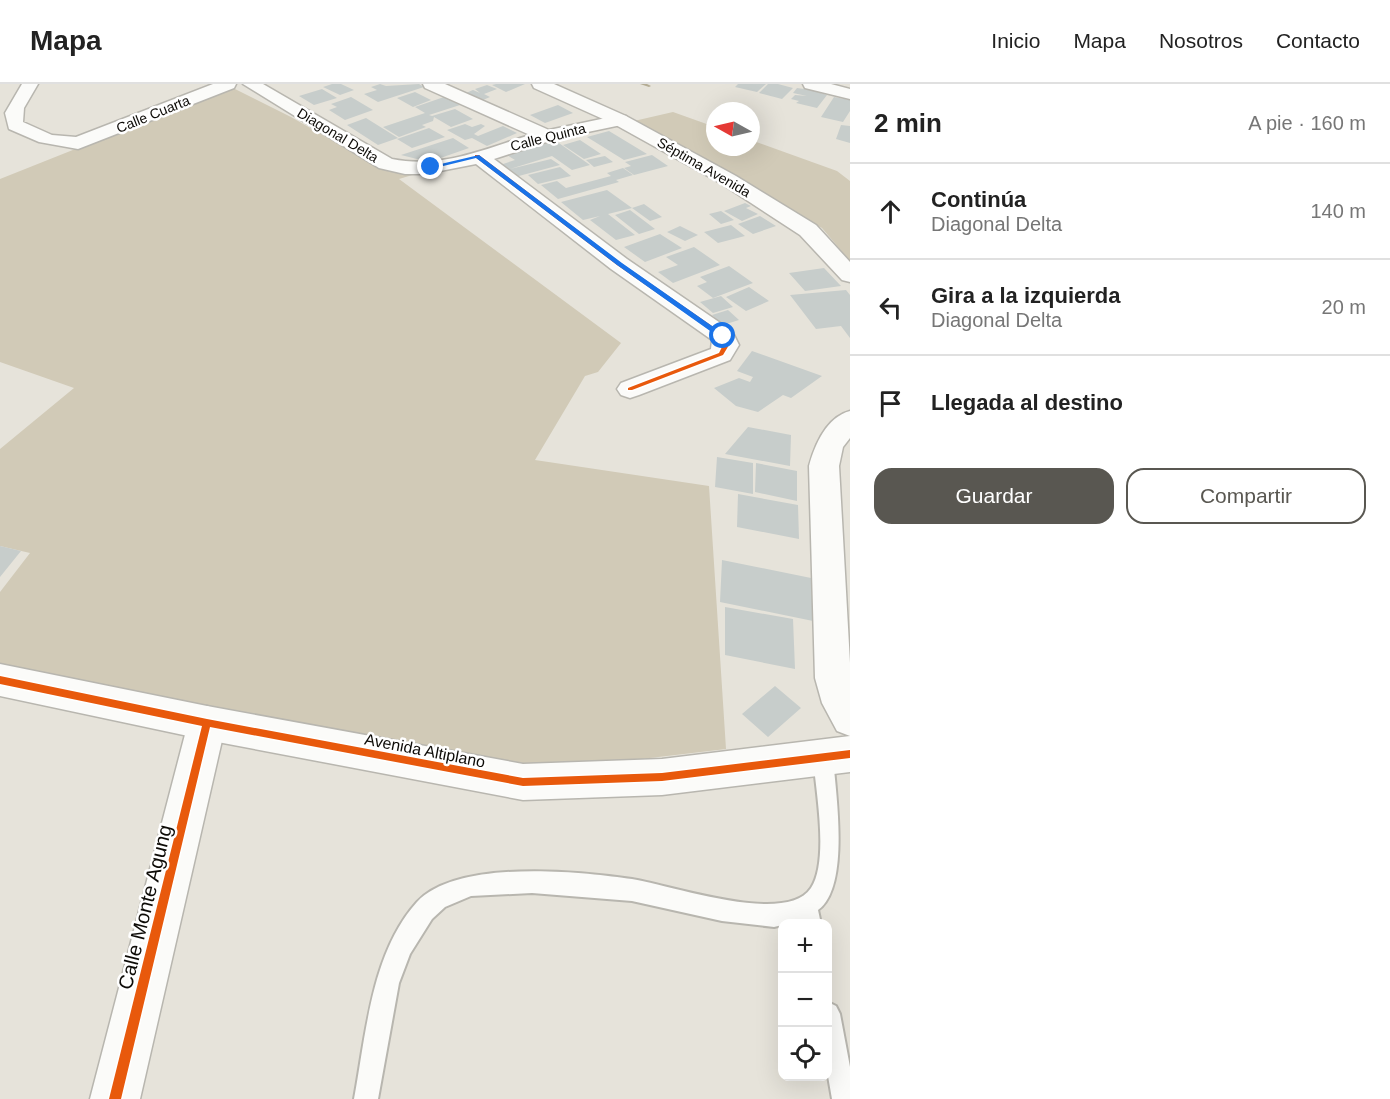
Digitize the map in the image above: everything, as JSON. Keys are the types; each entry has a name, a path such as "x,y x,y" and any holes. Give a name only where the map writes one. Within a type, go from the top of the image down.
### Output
{"street":[{"name":"Calle Cuarta","path":"30,84 15,107 12,116 15,125 52,141 78,143 228,84"},
{"name":"Diagonal Delta","path":"251,84 386,164 414,169 477,156"},
{"path":"431,84 547,136"},
{"name":"Séptima Avenida","path":"540,84 620,120 729,180 788,217 823,243 850,275"},
{"path":"811,84 850,94"},
{"name":"Calle Quinta","path":"477,156 547,136 620,120"},
{"path":"477,156 619,264 723,336 726,345 721,354 630,388"},
{"path":"850,420 829,445 824,466 833,678 840,703 850,719"},
{"name":"Avenida Altiplano","path":"0,680 207,723 523,782 662,777 837,756"},
{"name":"Calle Monte Agung","path":"115,1099 207,723"}],"lane":[{"path":"366,1099 388,983 401,948 424,911 437,899 471,885 532,882 632,890 722,910 774,916 793,913 808,914 827,879 837,756"},
{"path":"830,1027 844,1099"}],"shaded area":[{"path":"231,87 291,117 379,167 419,173 399,179 621,343 598,372 585,376 535,460 709,486 726,749 557,769 528,769 0,665 0,592 30,553 0,546 0,449 74,388 0,362 0,179"},
{"path":"673,112 706,124 706,156 760,156 760,143 837,171 850,181 850,261 822,228 634,121"}],"building":[{"path":"341,84 354,90 340,95 323,87"},
{"path":"380,84 386,86 419,84 424,87 378,102 364,94 377,90 371,87"},
{"path":"525,84 506,92 492,85"},
{"path":"738,84 766,84 757,92 735,87"},
{"path":"768,84 793,88 782,99 759,93"},
{"path":"487,85 497,89 484,94 490,97 483,100 466,93 473,90 480,93 475,89"},
{"path":"797,88 827,95 817,108 796,103 799,101 791,99 795,95 807,96 793,93"},
{"path":"322,89 337,98 314,105 299,96"},
{"path":"415,92 431,100 413,107 397,98"},
{"path":"351,97 373,110 345,120 329,110 337,107 331,104"},
{"path":"444,97 460,105 429,115 455,109 473,119 451,127 434,117 433,121 422,125 426,127 399,137 383,127 425,113 415,107"},
{"path":"834,97 850,100 850,111 843,122 821,117"},
{"path":"558,105 573,113 545,123 530,115"},
{"path":"366,118 398,138 378,145 347,125"},
{"path":"465,124 472,127 481,124 485,126 474,134 478,136 503,126 517,133 487,146 472,138 465,140 447,130"},
{"path":"841,125 850,126 850,143 836,139"},
{"path":"429,128 445,137 412,148 397,139"},
{"path":"609,131 647,154 624,160 587,137"},
{"path":"453,138 469,148 429,162 401,155"},
{"path":"580,140 601,154 584,159 563,145"},
{"path":"556,141 590,165 572,170 552,156 510,169 551,159 560,165 515,177 500,165 515,160 507,155"},
{"path":"652,155 668,166 634,175 624,168 631,166 625,162"},
{"path":"605,156 613,162 594,167 586,160"},
{"path":"560,167 571,176 538,184 528,175"},
{"path":"623,168 633,175 616,180 619,182 558,199 541,185 557,181 566,188 611,176 607,173"},
{"path":"607,190 632,208 608,214 635,235 616,240 590,220 600,216 583,220 561,202"},
{"path":"745,203 751,206 746,208 758,214 742,221 724,211"},
{"path":"644,204 662,217 650,221 632,208"},
{"path":"630,210 655,229 639,234 615,215"},
{"path":"721,211 734,220 721,224 709,214"},
{"path":"760,216 776,226 753,234 738,224"},
{"path":"731,225 745,236 718,243 704,232"},
{"path":"680,226 698,235 685,241 667,232"},
{"path":"660,234 682,248 645,262 624,247"},
{"path":"694,247 720,265 673,283 658,272 678,265 666,257"},
{"path":"729,266 753,283 713,298 697,286 707,282 700,277"},
{"path":"824,268 841,286 805,291 789,273"},
{"path":"749,287 769,301 746,311 726,297"},
{"path":"846,290 850,295 850,338 841,326 816,329 790,295"},
{"path":"721,296 733,307 713,313 700,302"},
{"path":"728,310 739,320 723,325 712,315"},
{"path":"752,351 822,376 791,398 783,395 758,412 736,406 714,388 739,378 750,382 753,377 737,371"},
{"path":"748,427 791,435 790,466 725,454"},
{"path":"717,457 753,463 753,494 715,487"},
{"path":"756,463 797,471 797,501 755,492"},
{"path":"738,494 798,505 799,539 737,527"},
{"path":"0,546 21,551 0,577"},
{"path":"722,560 811,578 813,621 720,602"},
{"path":"725,607 793,619 795,669 725,655"},
{"path":"775,686 801,708 768,737 742,714"}],"waterway":[{"path":"642,84 649,86"}],"cycle path":[{"path":"477,156 619,264 723,336 726,345 721,354 630,389"},
{"path":"0,680 207,723 523,782 662,777 850,754"},
{"path":"115,1099 207,723"}],"route":[{"path":"431,167 477,156 619,264 723,336"}]}
